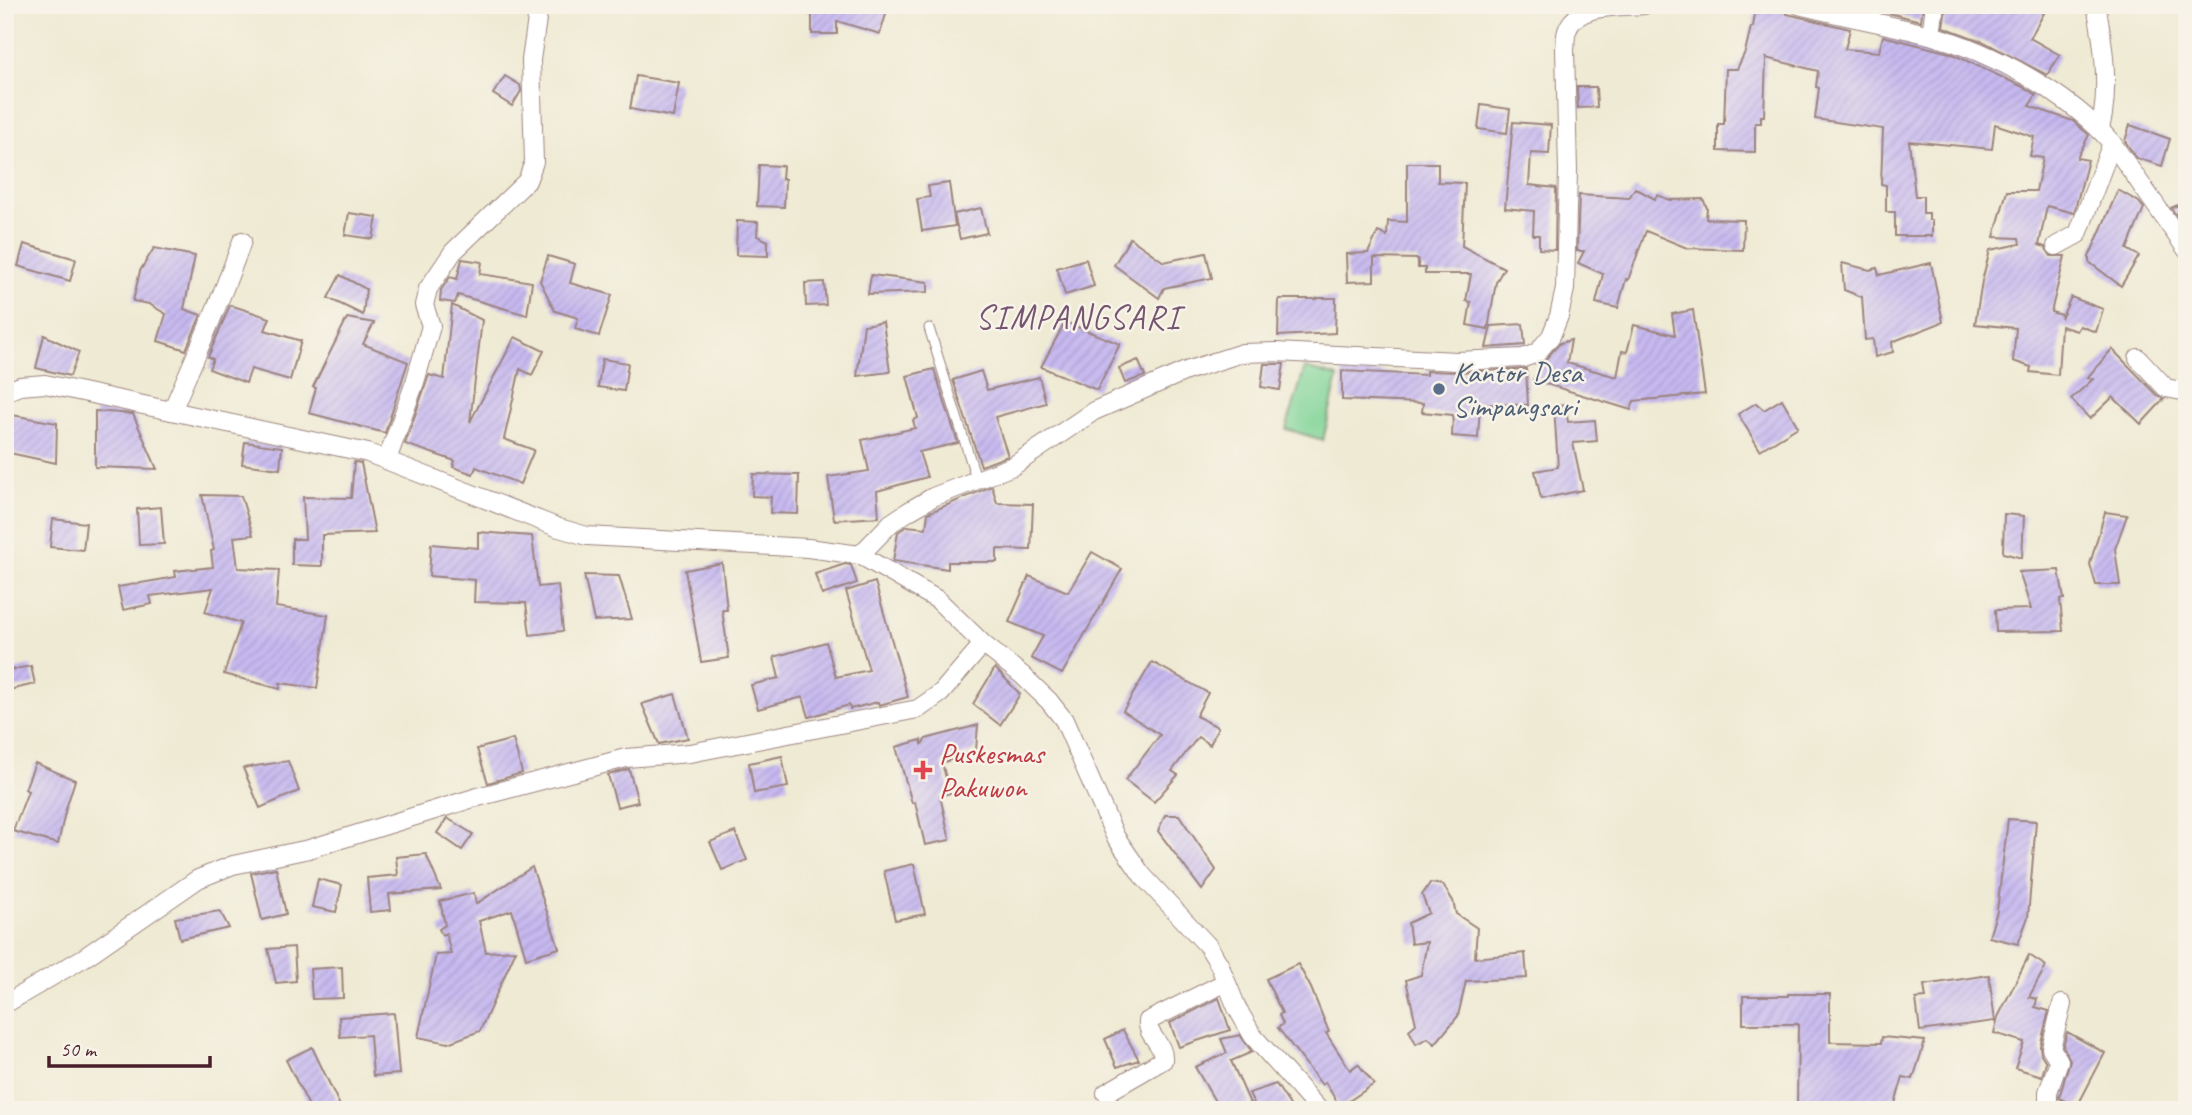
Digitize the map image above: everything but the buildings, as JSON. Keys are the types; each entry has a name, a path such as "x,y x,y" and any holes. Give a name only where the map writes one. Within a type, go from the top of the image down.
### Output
{"street":[{"path":"387,460 415,382 431,326 424,305 428,289 453,252 527,181 534,162 531,60 539,5"},
{"path":"860,555 891,523 933,497 1013,466 1094,411 1185,371 1242,354 1276,352 1457,361 1523,358 1537,353 1551,336 1565,289 1567,30 1579,14 1592,10 1644,5"},
{"path":"1799,5 1931,35 1994,58 2048,90 2100,129 2187,250"},
{"path":"1931,35 1936,5"},
{"path":"2096,5 2101,27 2105,87 2105,110 2100,129"},
{"path":"2056,246 2078,234 2112,143"},
{"path":"173,411 210,319 221,300 242,241"},
{"path":"2138,358 2166,388 2187,392"},
{"path":"5,392 20,386 46,384 355,450 559,528 587,536 808,548 860,555 938,600 983,644 1021,675 1064,720 1115,836 1142,875 1208,946 1237,1008 1254,1036 1319,1110"},
{"path":"5,1004 85,957 198,879 233,865 309,849 474,798 626,758 690,753 918,709 941,693 983,644"},
{"path":"1106,1093 1163,1060 1164,1052 1149,1029 1148,1021 1226,982"},
{"path":"2045,1110 2048,1091 2059,1061 2051,1048 2062,1004"}],"lane":[{"path":"929,328 977,481"}],"green space":[{"path":"1305,368 1338,377 1323,440 1286,429"}],"place":[{"name":"Kantor Desa Simpangsari","path":"1439,389"},
{"name":"Puskesmas Pakuwon","path":"923,770"}],"district":[{"name":"SIMPANGSARI","path":"1078,317"}]}
